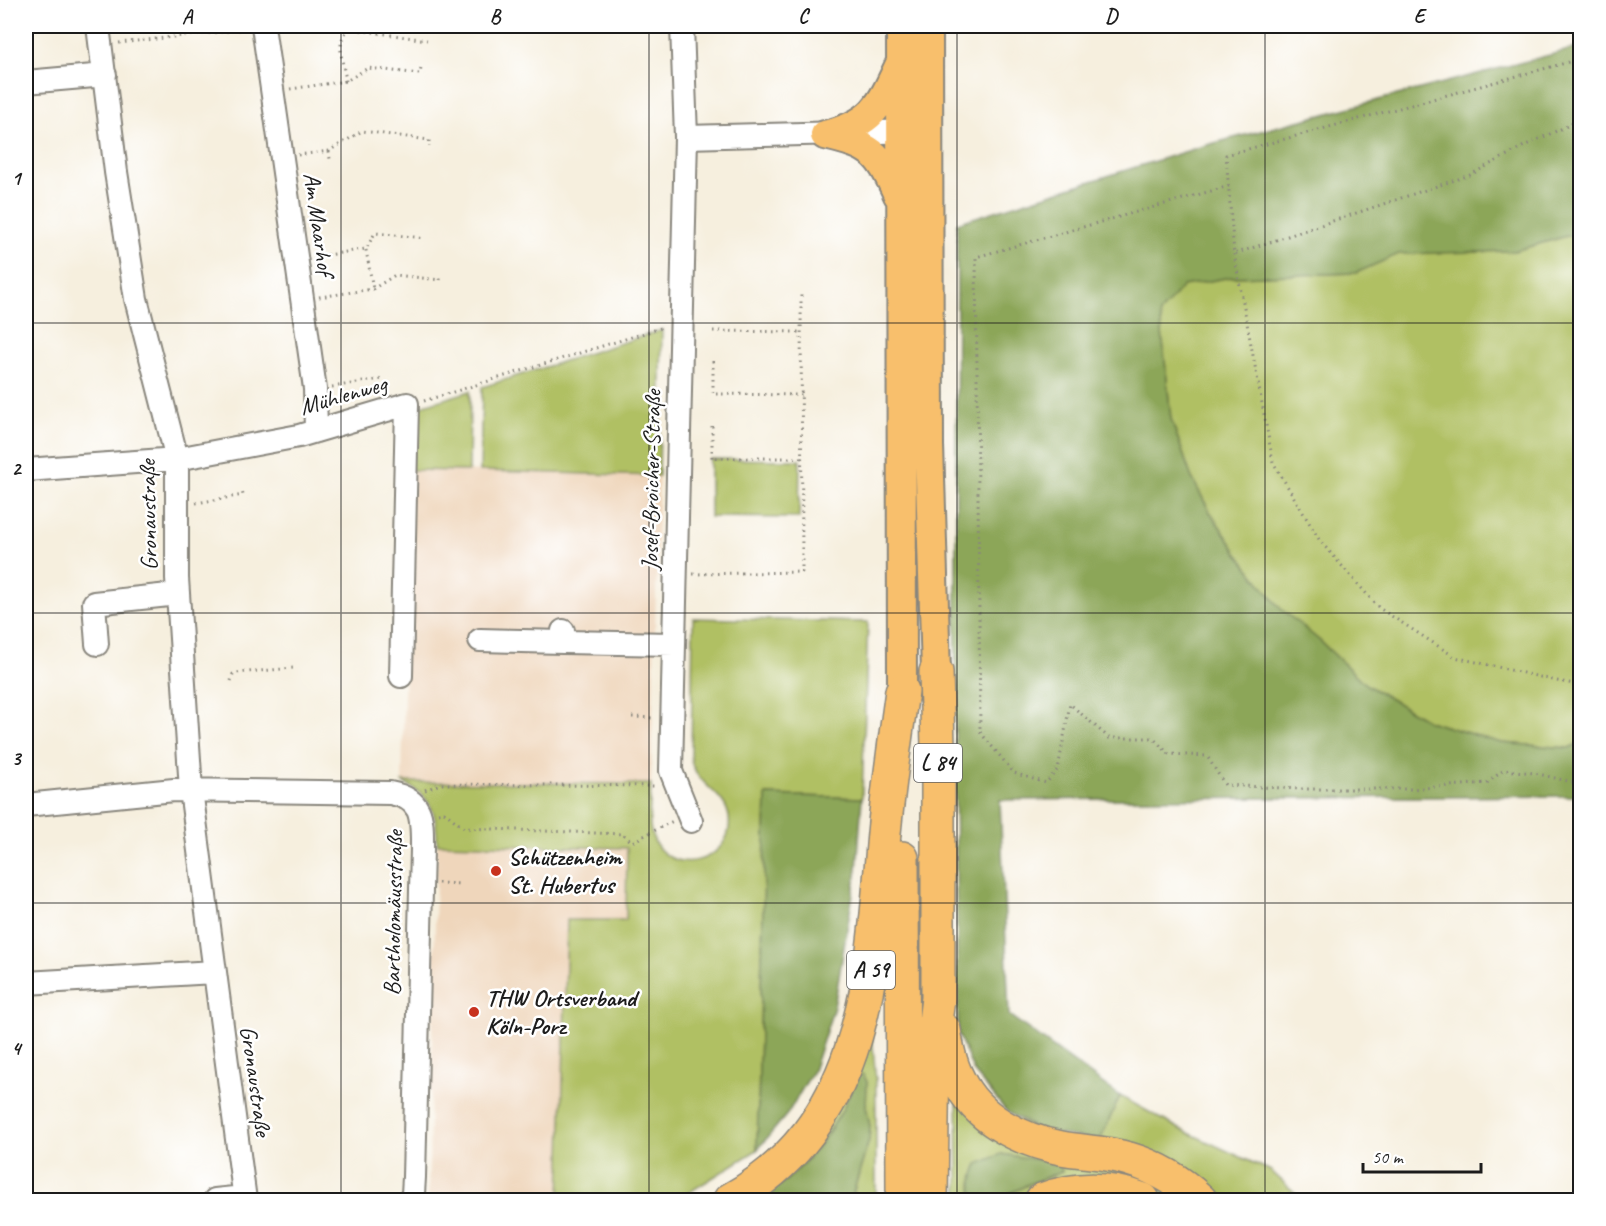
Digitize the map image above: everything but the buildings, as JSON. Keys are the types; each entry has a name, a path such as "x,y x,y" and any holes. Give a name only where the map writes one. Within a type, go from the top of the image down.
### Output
{"highway":[{"name":"L 84","path":"931,1200 933,1039 938,998 936,672"},
{"name":"L 84","path":"902,691 903,1200"},
{"name":"A 59","path":"730,1200 774,1171 804,1139 828,1103 851,1053 866,998 872,961 883,843 902,691"},
{"path":"938,998 949,1053 958,1079 977,1105 997,1123 1014,1133 1038,1142 1115,1156 1140,1163 1171,1178 1200,1200"},
{"path":"1042,1200 1090,1190 1122,1193 1143,1200"}],"main road":[{"name":"L 84","path":"901,26 901,61 915,132 929,445 936,672"},
{"name":"L 84","path":"902,691 901,203 915,132 928,26"},
{"path":"825,135 860,124 887,93 901,61"},
{"path":"825,135 863,146 873,152 889,174 901,203"}],"street":[{"name":"Am Maarhof","path":"263,26 315,389 316,431"},
{"name":"Josef-Broicher-Straße","path":"682,26 686,137 672,771 689,817"},
{"name":"Gronaustraße","path":"99,35 116,172 136,300 177,459 178,594 191,790 244,1199"},
{"path":"26,82 105,75"},
{"path":"686,137 915,132"},
{"name":"Mühlenweg","path":"26,470 177,459 316,431 407,404 401,676"},
{"path":"97,644 94,603 178,594"},
{"path":"480,640 563,636 674,644"},
{"name":"Bartholomäusstraße","path":"29,805 191,790 390,793 402,795 416,808 422,849 416,1117 413,1194 410,1200"},
{"path":"26,982 214,972"},
{"path":"215,1200 244,1199"}],"path":[{"path":"99,35 263,26"},
{"path":"346,81 340,40 344,32 351,29 427,40"},
{"path":"1581,59 1226,155 1234,254 1273,462 1320,541 1379,608 1455,657 1581,685"},
{"path":"372,62 372,68"},
{"path":"273,92 346,81 368,68 420,74 421,68"},
{"path":"321,79 321,85"},
{"path":"1234,254 1470,175 1524,146 1581,120"},
{"path":"282,158 329,151 362,131 429,140 429,147"},
{"path":"383,141 384,134"},
{"path":"329,151 330,159"},
{"path":"1229,186 975,257 980,732 1014,773 1046,783 1058,769 1070,704 1109,738 1153,738 1169,754 1207,756 1225,784 1300,789 1411,789 1487,783 1504,770 1534,773 1581,784"},
{"path":"373,289 366,249 375,232 424,238"},
{"path":"321,256 366,249"},
{"path":"395,275 396,268"},
{"path":"303,299 373,289 395,275 440,280 441,274"},
{"path":"347,287 348,293"},
{"path":"711,574 802,572 801,293"},
{"path":"407,404 430,400 682,320"},
{"path":"713,331 802,332"},
{"path":"713,361 713,394 802,395"},
{"path":"360,377 361,383"},
{"path":"315,389 382,379"},
{"path":"712,426 712,458 802,458"},
{"path":"177,506 243,495 242,491"},
{"path":"231,681 233,674 236,673 294,668"},
{"path":"29,805 28,752 32,752"},
{"path":"678,787 440,784 422,792 416,808 444,812 464,828 622,834 632,842 689,817"}],"shaded area":[{"path":"409,470 659,476 651,784 402,782"},
{"path":"437,844 627,848 626,920 567,920 560,1200 428,1200"}],"green space":[{"path":"1580,47 1580,235 1567,236 1514,251 1399,254 1356,273 1231,277 1183,286 1160,313 1171,419 1191,476 1210,512 1243,561 1280,608 1320,641 1365,684 1428,721 1501,743 1569,748 1580,743 1580,796 1000,800 1009,1015 1120,1096 1100,1140 1043,1132 1007,1112 974,1072 958,1034 955,784 957,223 1203,146"},
{"path":"1580,235 1580,743 1569,748 1501,743 1428,721 1365,684 1320,641 1280,609 1243,561 1210,512 1191,476 1171,419 1160,313 1183,286 1231,277 1356,273 1399,253 1514,251 1567,236"},
{"path":"662,330 659,476 480,471 482,387"},
{"path":"470,391 469,471 409,470 411,409"},
{"path":"710,459 800,460 799,518 710,517"},
{"path":"693,618 868,622 862,798 766,795 757,1150 677,1200 560,1200 567,920 626,920 627,848 437,844 431,806 421,794 402,782 651,784 649,816 652,835 660,849 671,858 684,861 698,860 711,855 721,846 728,833 729,817 727,809 700,778 691,761"},
{"path":"766,795 862,798 857,870 834,1007 813,1071 788,1113 757,1150"},
{"path":"871,1023 876,1081 876,1200 851,1200 869,1140 870,1126 866,1106 867,1082 857,1075 840,1114 814,1152 781,1184 756,1200"},
{"path":"861,1074 867,1082 866,1106 870,1126 869,1140 851,1200 756,1200 781,1184 814,1152 840,1114 857,1075"},
{"path":"957,1095 1115,1162 1190,1200 1172,1200 1156,1191 1032,1190 1014,1200 997,1200 1029,1184 1055,1175 1060,1163 1001,1154 972,1183 973,1200 958,1200"},
{"path":"1120,1096 1180,1129 1271,1171 1303,1200 1226,1200 1218,1191 1182,1166 1100,1140"},
{"path":"1001,1154 1060,1163 1062,1171 997,1200 973,1200 973,1182 978,1164"}],"place":[{"name":"Schützenheim St. Hubertus","path":"496,871"},
{"name":"THW Ortsverband Köln-Porz","path":"474,1012"}]}
